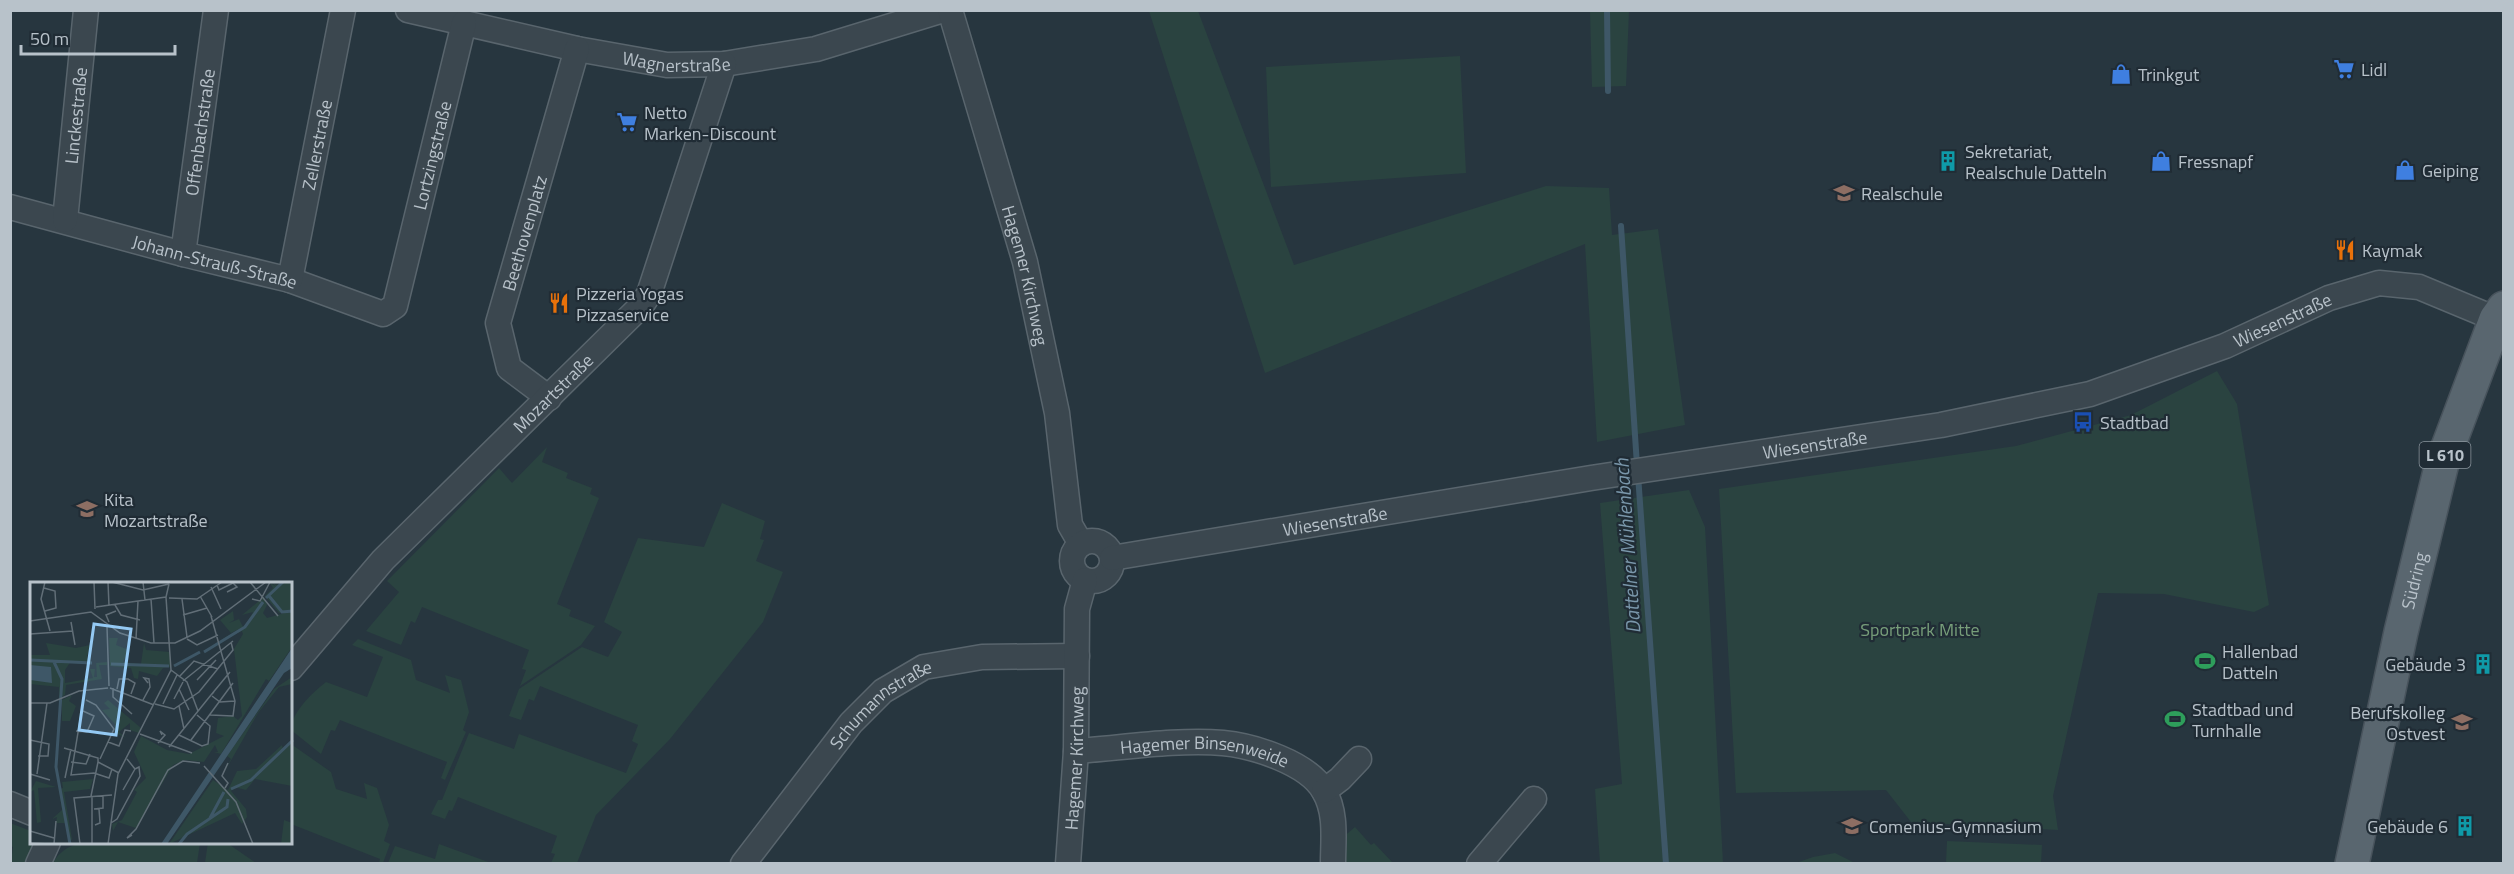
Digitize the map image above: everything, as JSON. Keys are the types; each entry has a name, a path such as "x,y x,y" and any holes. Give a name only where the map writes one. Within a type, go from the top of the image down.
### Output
{"main road":[{"name":"Südring","path":"2352,864 2403,623 2442,463 2500,313"}],"street":[{"name":"Linckestraße","path":"65,220 87,10"},
{"name":"Offenbachstraße","path":"183,254 216,10"},
{"name":"Zellerstraße","path":"290,280 343,10"},
{"name":"Wagnerstraße","path":"408,10 577,49 667,65 724,64 816,49 943,10"},
{"name":"Hagemer Kirchweg","path":"950,10 1025,262 1057,413 1070,525 1081,544"},
{"name":"Lortzingstraße","path":"400,287 464,23"},
{"name":"Beethovenplatz","path":"549,398 509,368 498,323 577,49"},
{"name":"Mozartstraße","path":"292,667 383,560 641,306 649,294 724,64"},
{"name":"Johann-Strauß-Straße","path":"10,207 65,220 183,254 290,280 383,314 395,306 400,287"},
{"name":"Wiesenstraße","path":"1112,558 1591,477 1941,425 2090,394 2225,346 2329,298 2379,283 2419,287 2500,313"},
{"path":"1091,541 1100,543 1108,549 1112,558 1111,568 1105,577 1096,581 1085,580 1074,571 1072,561 1074,552 1081,544 1091,541"},
{"name":"Hagemer Kirchweg","path":"1068,864 1076,751 1077,609 1085,580"},
{"name":"Schumannstraße","path":"743,864 851,723 883,691 924,667 982,657 1077,656"},
{"name":"Hagemer Binsenweide","path":"1076,751 1223,743 1295,765 1324,791"},
{"path":"1333,864 1333,821 1324,791 1340,779 1359,759"},
{"path":"1479,864 1533,799"},
{"path":"10,804 30,812"},
{"path":"38,864 48,844"}],"green space":[{"path":"1149,11 1198,11 1294,265 1546,186 1609,188 1612,235 1658,229 1685,425 1597,442 1585,244 1265,373"},
{"path":"1590,11 1629,11 1626,86 1592,87"},
{"path":"1460,56 1466,173 1271,187 1266,67"},
{"name":"Sportpark Mitte","path":"2217,371 2237,404 2269,605 2254,612 2164,594 2098,593 2053,796 2058,830 1911,822 1886,790 1736,793 1719,489 2016,446 2131,415"},
{"path":"547,447 542,462 568,473 566,478 592,488 590,494 599,498 557,604 571,610 569,616 595,626 581,645 520,686 526,670 522,669 529,650 422,607 415,623 411,621 401,645 366,631 399,592 387,581 499,468 512,483"},
{"path":"1689,490 1705,527 1723,863 1600,863 1595,789 1622,784 1600,503"},
{"path":"722,503 765,521 760,539 764,540 756,561 783,572 763,622 670,739 596,815 577,863 551,863 555,854 551,853 557,836 458,797 452,811 449,810 445,819 431,814 438,800 442,800 469,733 514,749 519,734 626,773 638,744 632,741 638,725 540,686 534,701 529,699 521,720 509,716 519,689 582,647 608,657 622,632 604,622 638,538 704,547"},
{"path":"358,639 411,660 416,680 450,693 445,675 461,680 469,712 463,730 466,732 445,780 441,778 447,762 340,720 335,731 331,730 321,754 292,731 294,717 298,710 326,682 367,697 383,657 352,645"},
{"path":"292,745 331,772 336,789 367,799 364,783 377,788 389,825 384,841 390,844 383,863 379,863 380,859 292,824"},
{"path":"10,823 30,831 30,844 35,844 28,863 11,862 13,847 11,846"},
{"path":"1355,827 1371,845 1374,843 1393,863 1341,864 1341,839"},
{"path":"1947,841 2042,845 2041,863 1946,863"},
{"path":"78,844 200,844 197,863 53,863 71,846"},
{"path":"208,844 228,844 256,863 205,863"},
{"path":"439,844 491,863 388,863 395,846 435,859"},
{"path":"1835,853 1855,863 1796,863 1813,857"}],"waterway":[{"name":"Dattelner Mühlenbach","path":"1607,10 1608,91"},
{"name":"Dattelner Mühlenbach","path":"1621,226 1637,465"},
{"name":"Dattelner Mühlenbach","path":"1638,475 1666,864"}],"place":[{"name":"Lidl","path":"2344,69"},
{"name":"Trinkgut","path":"2121,74"},
{"name":"Netto Marken-Discount","path":"627,122"},
{"name":"Sekretariat, Realschule Datteln","path":"1948,161"},
{"name":"Fressnapf","path":"2161,161"},
{"name":"Geiping","path":"2405,170"},
{"name":"Realschule","path":"1844,193"},
{"name":"Kaymak","path":"2345,250"},
{"name":"Pizzeria Yogas Pizzaservice","path":"559,303"},
{"name":"Stadtbad","path":"2083,422"},
{"name":"Kita Mozartstraße","path":"87,509"},
{"name":"Hallenbad Datteln","path":"2205,661"},
{"name":"Gebäude 3","path":"2483,664"},
{"name":"Stadtbad und Turnhalle","path":"2175,719"},
{"name":"Berufskolleg Ostvest","path":"2462,722"},
{"name":"Comenius-Gymnasium","path":"1852,826"},
{"name":"Gebäude 6","path":"2465,826"}]}
